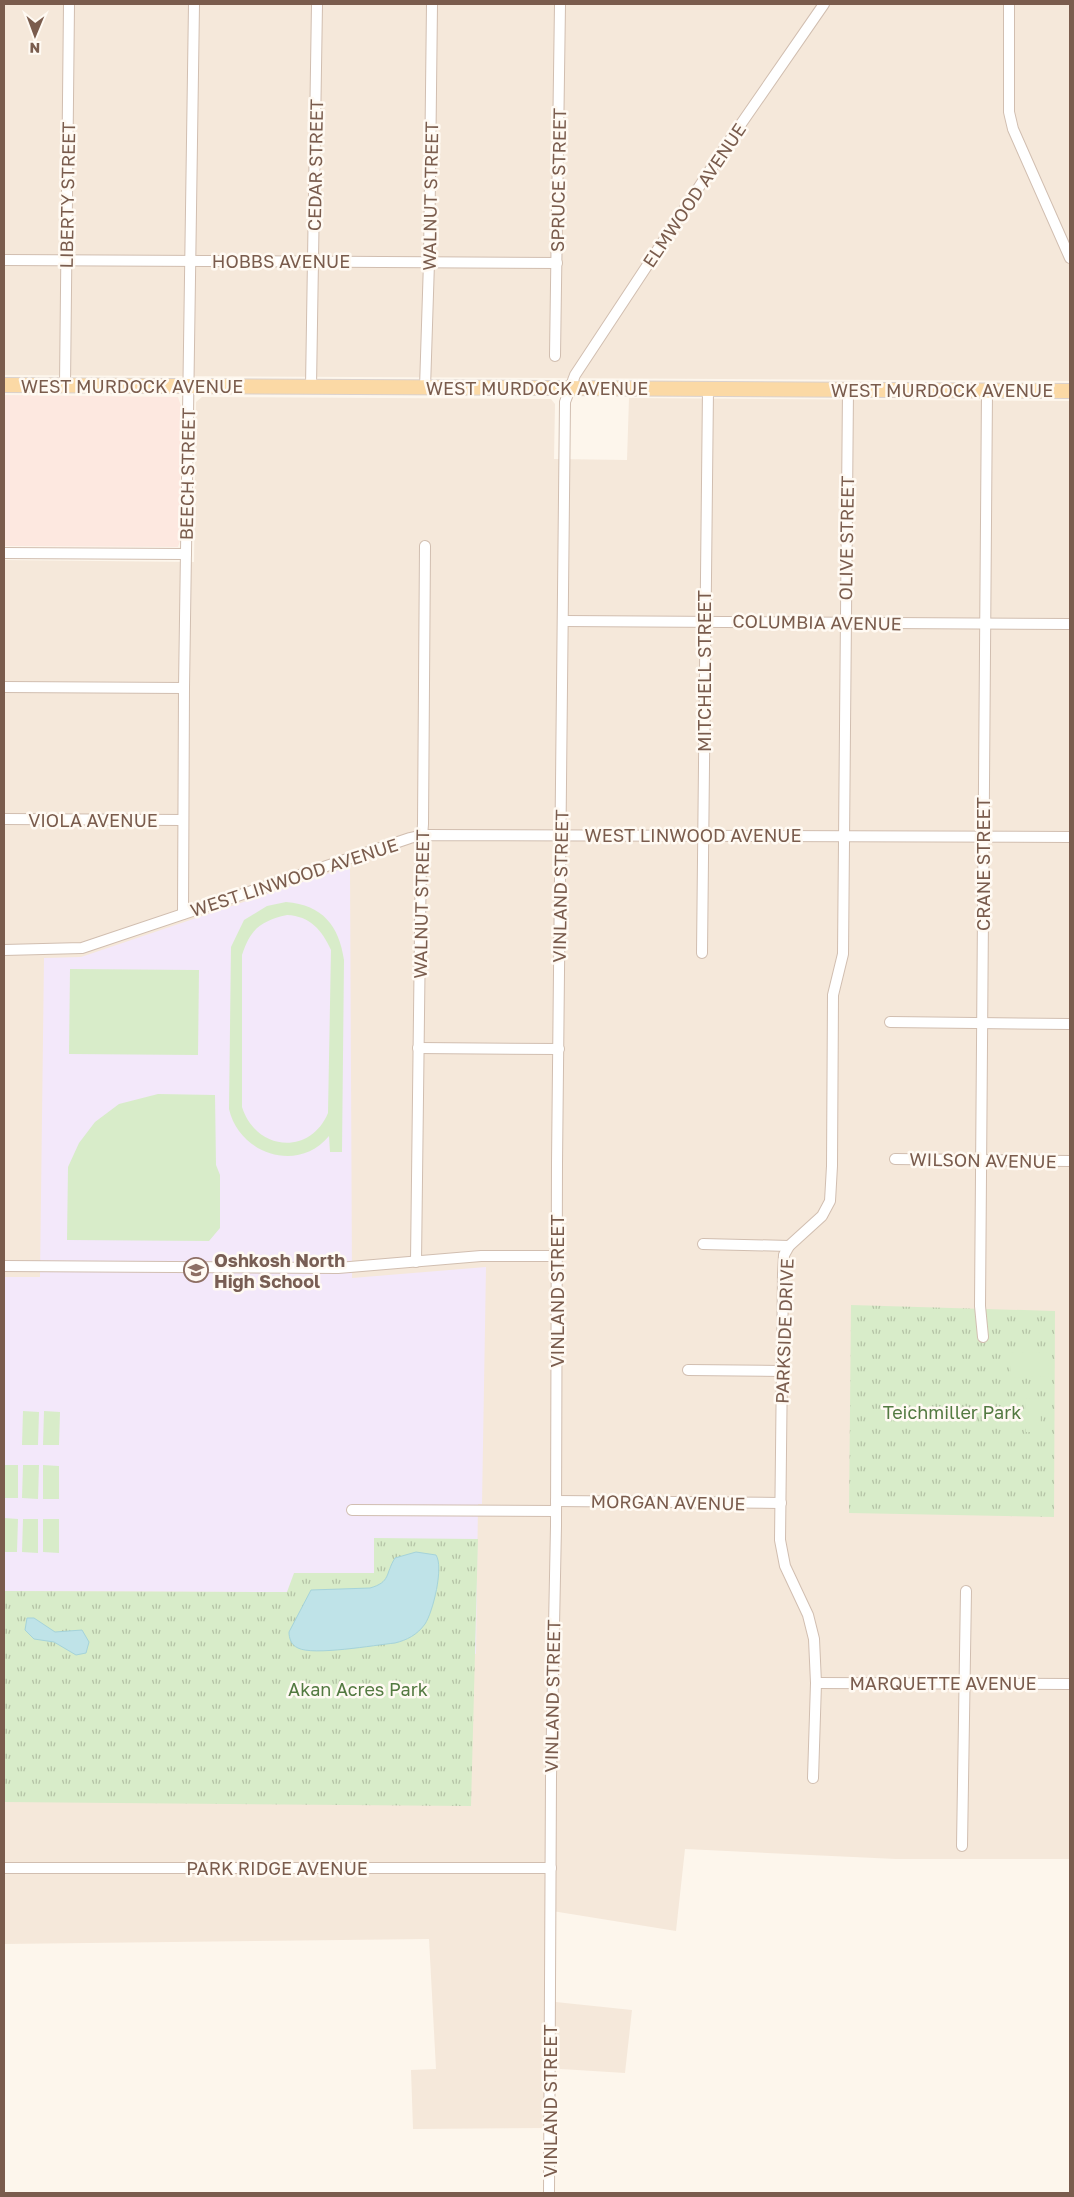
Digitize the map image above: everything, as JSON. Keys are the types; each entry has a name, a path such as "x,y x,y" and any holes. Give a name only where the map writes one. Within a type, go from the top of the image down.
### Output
{"main road":[{"name":"WEST MURDOCK AVENUE","path":"4,385 1070,392"}],"street":[{"name":"LIBERTY STREET","path":"65,386 69,4"},
{"name":"BEECH STREET","path":"183,914 184,688 194,4"},
{"name":"CEDAR STREET","path":"311,387 317,4"},
{"name":"WALNUT STREET","path":"425,388 429,262 432,4"},
{"name":"SPRUCE STREET","path":"555,356 560,4"},
{"name":"ELMWOOD AVENUE","path":"570,389 575,375 585,358 736,131 824,4"},
{"path":"1009,4 1009,112 1013,129 1070,258"},
{"name":"HOBBS AVENUE","path":"4,260 557,263"},
{"name":"VINLAND STREET","path":"549,2193 566,402 570,389"},
{"name":"MITCHELL STREET","path":"702,953 704,621 708,389"},
{"name":"OLIVE STREET","path":"844,836 848,390"},
{"name":"CRANE STREET","path":"983,1337 980,1306 987,391"},
{"name":"WALNUT STREET","path":"416,1262 421,849 423,835 425,546"},
{"path":"4,553 186,554"},
{"name":"COLUMBIA AVENUE","path":"564,621 1070,624"},
{"path":"4,687 184,688"},
{"name":"VIOLA AVENUE","path":"4,819 183,820"},
{"name":"WEST LINWOOD AVENUE","path":"4,950 76,950 423,835 1070,837"},
{"name":"PARKSIDE DRIVE","path":"814,1778 816,1649 812,1628 783,1558 780,1540 783,1264 784,1256 789,1246 822,1216 830,1201 833,995 843,954 844,836"},
{"path":"890,1022 1070,1024"},
{"path":"418,1048 559,1049"},
{"name":"WILSON AVENUE","path":"896,1159 1070,1161"},
{"path":"703,1244 789,1246"},
{"path":"4,1266 338,1268 481,1256 558,1256"},
{"path":"688,1370 782,1371"},
{"name":"MORGAN AVENUE","path":"352,1510 781,1503"},
{"path":"962,1846 966,1591"},
{"name":"MARQUETTE AVENUE","path":"816,1683 1070,1684"},
{"name":"PARK RIDGE AVENUE","path":"4,1868 551,1868"}],"shaded area":[{"path":"4,4 1070,4 1070,381 4,375"},
{"path":"4,395 178,397 181,406 180,541 178,547 4,546"},
{"path":"202,397 551,399 555,404 554,459 627,460 629,398 1070,401 1070,1859 896,1859 685,1849 676,1931 546,1910 546,2001 632,2010 625,2073 545,2068 544,2128 413,2129 411,2070 436,2069 429,1939 4,1944 4,560 194,562 196,402"},
{"name":"Oshkosh North High School","path":"350,866 352,1278 486,1267 482,1504 478,1504 476,1654 287,1592 4,1591 4,1277 40,1277 44,958 81,957"}],"green space":[{"path":"286,902 299,904 319,913 333,927 342,948 344,960 342,1152 330,1152 329,1136 316,1148 302,1154 286,1156 271,1154 244,1138 235,1125 229,1109 231,947 244,920 267,906","holes":["295,916 314,925 324,936 331,950 328,1113 320,1127 309,1136 297,1142 284,1143 271,1140 259,1133 249,1122 242,1107 242,955 245,946 257,928 278,917"]},
{"path":"70,969 199,970 198,1055 69,1054"},
{"path":"158,1094 215,1095 216,1165 220,1175 220,1228 209,1241 67,1240 68,1167 79,1143 95,1122 119,1104"},
{"name":"Teichmiller Park","path":"851,1305 1055,1311 1054,1517 849,1513"},
{"path":"1048,1352 1049,1376 1011,1378 1009,1353"},
{"path":"1040,1398 1041,1432 1026,1432 1025,1399"},
{"path":"1005,1399 1020,1399 1022,1432 1006,1433"},
{"path":"23,1411 39,1412 38,1445 22,1445"},
{"path":"44,1411 60,1412 59,1445 43,1445"},
{"path":"4,1465 18,1465 18,1498 4,1498"},
{"path":"23,1465 39,1465 38,1499 22,1498"},
{"path":"43,1465 59,1466 59,1499 43,1499"},
{"path":"4,1518 18,1519 17,1552 4,1552"},
{"path":"23,1519 38,1519 38,1553 22,1552"},
{"path":"43,1519 59,1519 59,1553 43,1552"},
{"name":"Akan Acres Park","path":"374,1538 478,1539 471,1806 4,1802 4,1591 287,1592 294,1573 374,1573"}],"water":[{"path":"416,1552 436,1555 439,1569 431,1610 425,1624 415,1634 408,1639 395,1643 359,1648 317,1651 298,1648 292,1643 289,1632 311,1590 370,1588 377,1586 387,1577 395,1558"},
{"path":"27,1618 34,1618 55,1632 82,1630 89,1642 86,1653 76,1655 54,1642 34,1639 25,1630"}],"place":[{"name":"Oshkosh North High School","path":"196,1270"}]}
